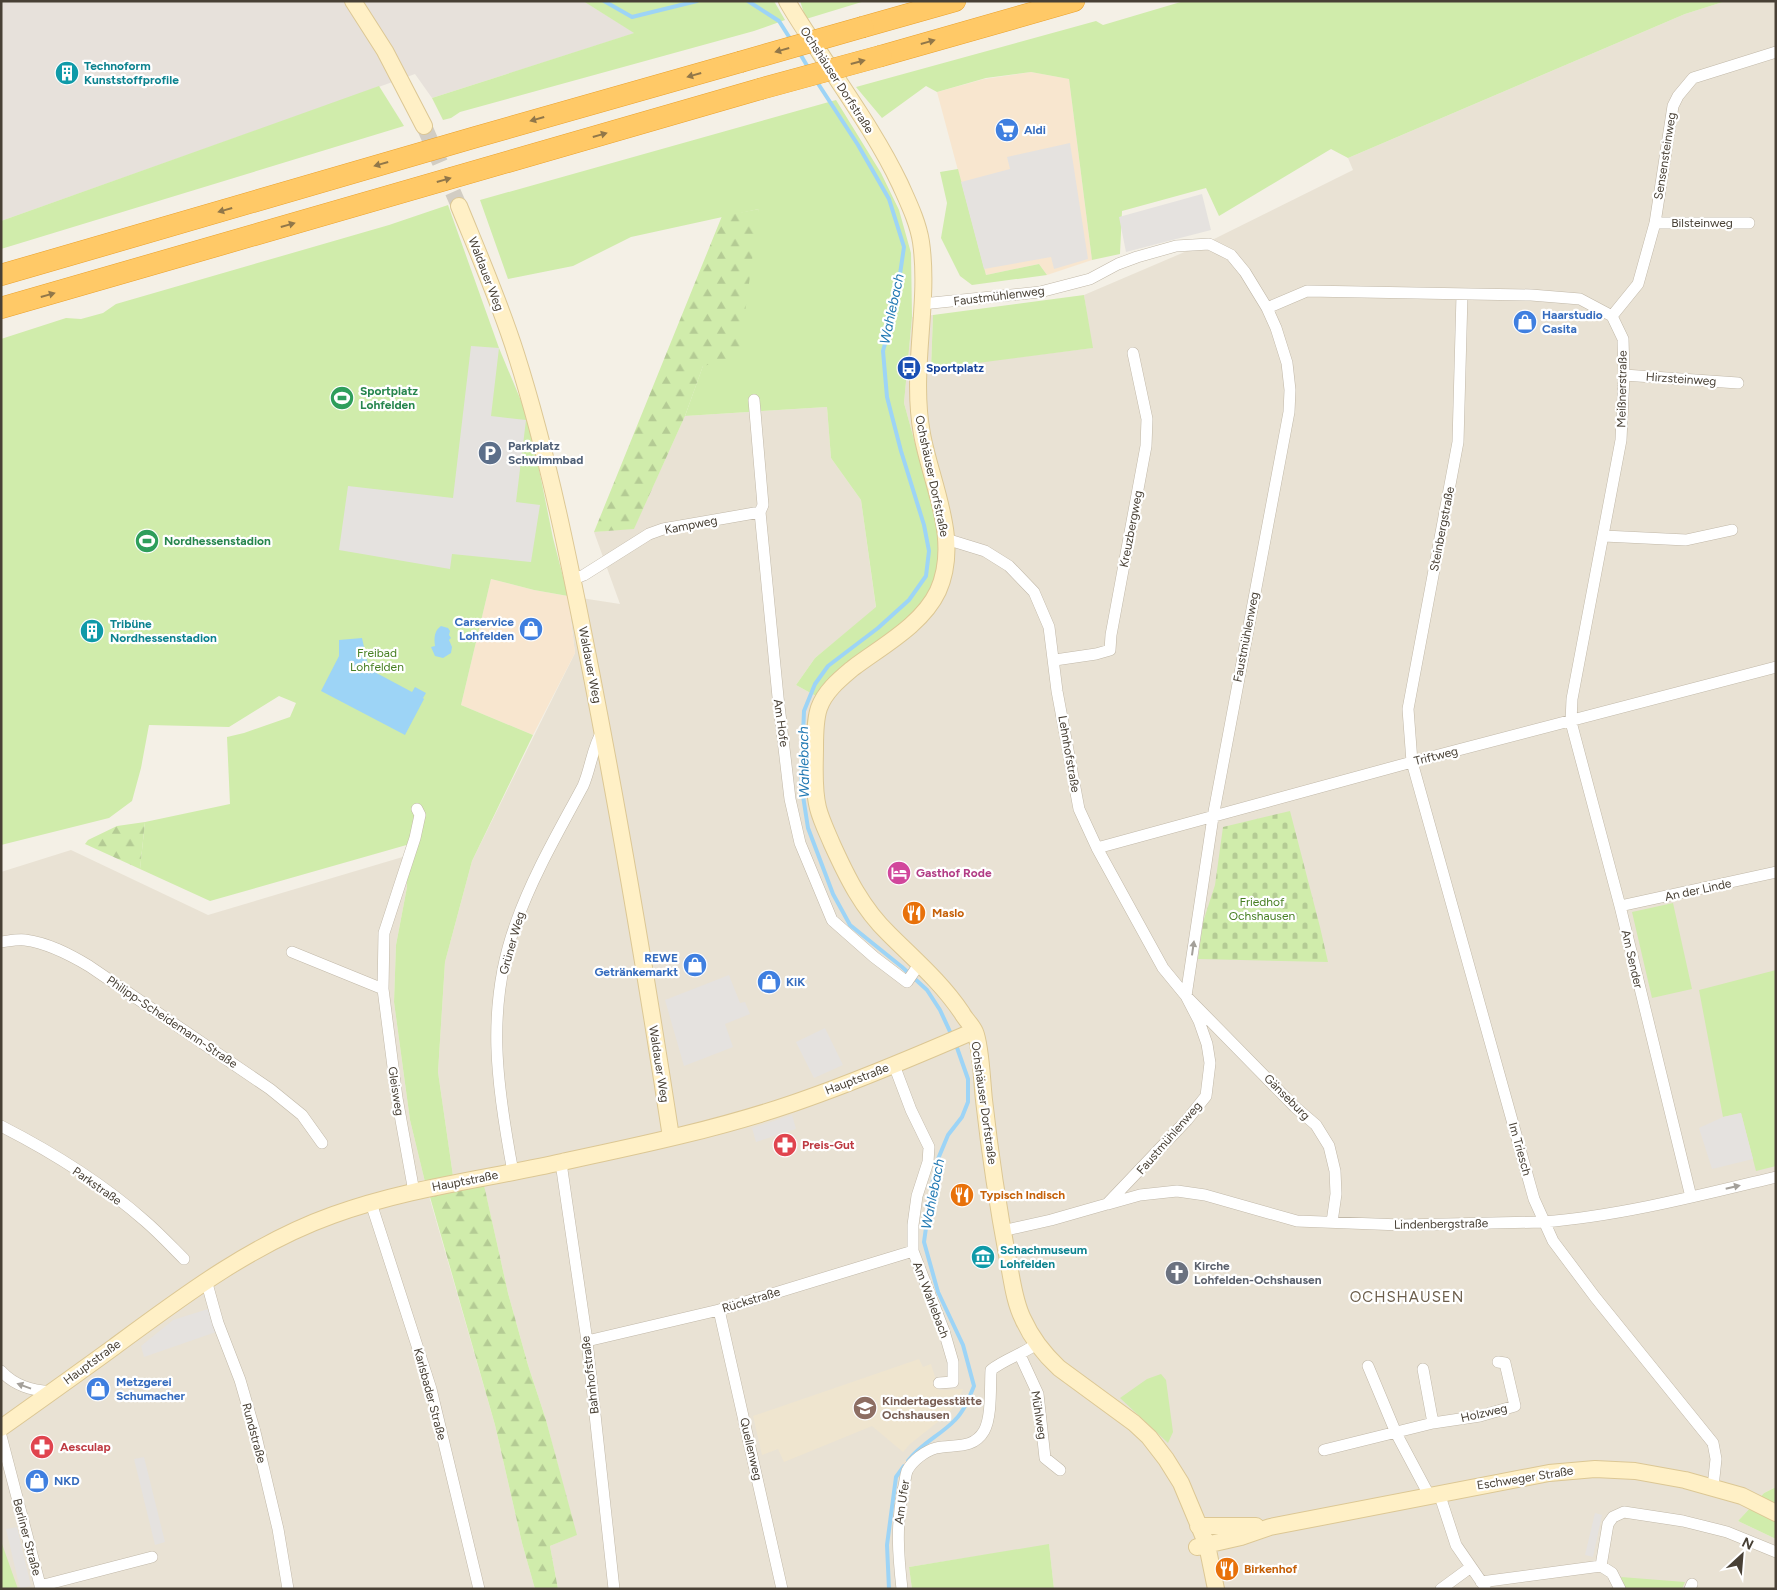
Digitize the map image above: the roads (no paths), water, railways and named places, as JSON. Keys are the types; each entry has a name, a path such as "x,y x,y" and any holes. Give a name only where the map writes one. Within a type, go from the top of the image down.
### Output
{"highway":[{"path":"1,274 955,1"},
{"path":"1,308 760,89 1074,1"}],"main road":[{"path":"353,1 385,51 424,126"},
{"name":"Ochshäuser Dorfstraße","path":"787,1 862,115 891,165 909,203 921,239 923,272 918,388 919,412 922,436 943,516 946,539 946,557 943,574 937,592 927,607 903,631 839,680 826,694 819,708 816,724 816,790 818,807 848,880 871,915 888,934 915,971 953,1000 969,1034 1002,1230 1022,1320 1050,1359 1059,1368 1118,1410 1149,1437 1166,1459 1181,1483 1198,1526 1209,1589"},
{"name":"Waldauer Weg","path":"459,206 516,353 536,424 574,579 603,730 671,1136"},
{"name":"Hauptstraße","path":"1,1428 206,1280 286,1234 333,1215 414,1192 561,1163 703,1129 790,1104 894,1065 969,1034"},
{"name":"Eschweger Straße","path":"1202,1546 1241,1537 1270,1527 1434,1494 1548,1473 1595,1469 1653,1473 1742,1496 1776,1513"},
{"name":"Eschweger Straße","path":"1198,1526 1270,1527"},
{"name":"Ochshäuser Dorfstraße","path":"1202,1546 1216,1589"}],"street":[{"name":"Sensensteinweg","path":"1612,316 1638,284 1655,223 1673,106 1678,96 1693,78 1776,52"},
{"name":"Bilsteinweg","path":"1655,223 1749,223"},
{"name":"Faustmühlenweg","path":"922,304 1040,292 1090,279 1118,264 1137,257 1176,246 1209,244 1232,255 1245,272 1267,308 1276,328 1287,363 1290,390 1289,412 1213,817 1186,996 1208,1044 1210,1064 1206,1096 1187,1120 1108,1204"},
{"path":"1267,308 1307,291 1531,295 1580,300 1612,316"},
{"name":"Steinbergstraße","path":"1412,762 1408,709 1458,442 1462,295"},
{"name":"Meißnerstraße","path":"1571,722 1572,699 1621,440 1624,339 1612,316"},
{"name":"Kreuzbergweg","path":"1055,660 1110,650 1111,635 1146,446 1147,419 1133,352"},
{"name":"Hirzsteinweg","path":"1624,376 1738,383"},
{"name":"Am Hofe","path":"754,400 763,506 760,512 778,697 790,799 800,843 832,920 874,957 907,982 915,971"},
{"name":"Kampweg","path":"574,579 584,575 649,534 760,512"},
{"path":"1604,536 1686,540 1732,530"},
{"name":"Lehnhofstraße","path":"946,539 985,551 1009,566 1034,592 1049,627 1055,660 1057,691 1079,809 1097,848 1163,968 1186,996"},
{"name":"Triftweg","path":"1097,848 1412,762 1776,668"},
{"name":"Am Sender","path":"1571,722 1620,906 1691,1197"},
{"name":"Grüner Weg","path":"513,1172 500,1098 497,1066 498,1008 501,979 516,923 544,859 585,781 597,740 603,730"},
{"name":"Im Triesch","path":"1412,762 1534,1199 1543,1222 1553,1241 1595,1297 1713,1443 1716,1458 1713,1488"},
{"name":"Gleisweg","path":"414,1192 397,1098 383,989 384,932 415,838 420,815 417,809"},
{"name":"An der Linde","path":"1620,906 1776,872"},
{"name":"Philipp-Scheidemann-Straße","path":"1,942 24,940 47,946 68,954 89,966 270,1089 302,1115 322,1143"},
{"path":"292,952 383,989"},
{"name":"Gänseburg","path":"1186,996 1295,1107 1316,1125 1329,1146 1335,1171 1336,1194 1332,1222"},
{"name":"Am Wahlebach","path":"894,1065 911,1110 929,1146 928,1162 917,1196 912,1251 944,1331 953,1362 953,1382 940,1383"},
{"name":"Parkstraße","path":"1,1126 35,1143 109,1192 146,1221 184,1259"},
{"name":"Bahnhofstraße","path":"561,1163 587,1341 614,1589"},
{"name":"Lindenbergstraße","path":"1108,1204 1140,1195 1177,1191 1205,1194 1297,1221 1401,1225 1543,1222 1567,1220 1691,1197 1776,1177"},
{"name":"Karlsbader Straße","path":"372,1203 431,1388 479,1589"},
{"path":"1002,1230 1051,1220 1108,1204"},
{"name":"Rückstraße","path":"587,1341 719,1310 912,1251"},
{"name":"Rundstraße","path":"206,1280 218,1323 240,1380 255,1432 278,1529 288,1589"},
{"name":"Quellenweg","path":"719,1310 782,1589"},
{"name":"Am Ufer","path":"902,1589 897,1549 899,1517 907,1471 920,1455 936,1448 959,1447 972,1442 984,1431 989,1410 992,1370 1002,1362 1020,1355 1038,1343"},
{"name":"Mühlweg","path":"1020,1355 1038,1394 1045,1458 1060,1470"},
{"name":"Holzweg","path":"1324,1450 1433,1424 1480,1416 1515,1406 1505,1364 1498,1362"},
{"path":"1368,1366 1396,1433 1434,1494 1456,1545 1483,1586 1601,1566 1612,1572 1620,1589"},
{"path":"1423,1370 1433,1424"},
{"path":"1,1371 9,1379 21,1386 51,1392"},
{"name":"Berliner Straße","path":"1,1436 40,1587"},
{"name":"Berliner Straße","path":"1,1479 14,1486"},
{"path":"1601,1566 1608,1524 1613,1517 1624,1512 1683,1521 1727,1532 1776,1552"},
{"path":"40,1587 152,1557"},
{"path":"1441,1589 1471,1567"}],"water":[{"path":"441,626 448,628 450,631 449,635 451,638 449,640 452,647 451,653 443,658 435,656 431,647 435,646 435,635"},
{"path":"362,638 369,669 412,692 415,687 426,693 405,735 321,691 339,656 339,640"}],"waterway":[{"name":"Wahlebach","path":"604,1 632,17 697,1"},
{"name":"Wahlebach","path":"748,1 779,21 791,40"},
{"name":"Wahlebach","path":"799,52 809,69"},
{"name":"Wahlebach","path":"817,82 858,145 889,199 904,247 895,308 883,351 887,397 901,451 924,525 929,551 926,576 909,600 878,628 828,666 815,684 804,711 801,783 808,828 833,894 850,925 927,990 940,1010 952,1036"},
{"name":"Wahlebach","path":"908,1461 958,1416 974,1386 963,1345 938,1292 924,1242 932,1185 938,1159 948,1135 962,1117 968,1102 968,1079 955,1042"},
{"name":"Wahlebach","path":"889,1589 887,1545 896,1477 904,1466"}],"tunnel":[{"path":"424,126 459,206"}],"place":[{"name":"Technoform Kunststoffprofile","path":"67,73"},
{"name":"Aldi","path":"1007,130"},
{"name":"Haarstudio Casita","path":"1525,322"},
{"name":"Sportplatz","path":"909,368"},
{"name":"Sportplatz Lohfelden","path":"342,398"},
{"name":"Parkplatz Schwimmbad","path":"490,453"},
{"name":"Nordhessenstadion","path":"147,541"},
{"name":"Carservice Lohfelden","path":"531,629"},
{"name":"Tribüne Nordhessenstadion","path":"92,631"},
{"name":"Gasthof Rode","path":"899,873"},
{"name":"Maslo","path":"914,913"},
{"name":"REWE Getränkemarkt","path":"695,965"},
{"name":"KiK","path":"769,982"},
{"name":"Preis-Gut","path":"785,1145"},
{"name":"Typisch Indisch","path":"962,1195"},
{"name":"Schachmuseum Lohfelden","path":"983,1257"},
{"name":"Kirche Lohfelden-Ochshausen","path":"1177,1273"},
{"name":"Metzgerei Schumacher","path":"98,1389"},
{"name":"Kindertagesstätte Ochshausen","path":"865,1408"},
{"name":"Aesculap","path":"42,1447"},
{"name":"NKD","path":"37,1481"},
{"name":"Birkenhof","path":"1227,1569"}],"district":[{"name":"OCHSHAUSEN","path":"1407,1297"}],"park label":[{"name":"Freibad Lohfelden","path":"377,660"},
{"name":"Friedhof Ochshausen","path":"1262,909"}]}
